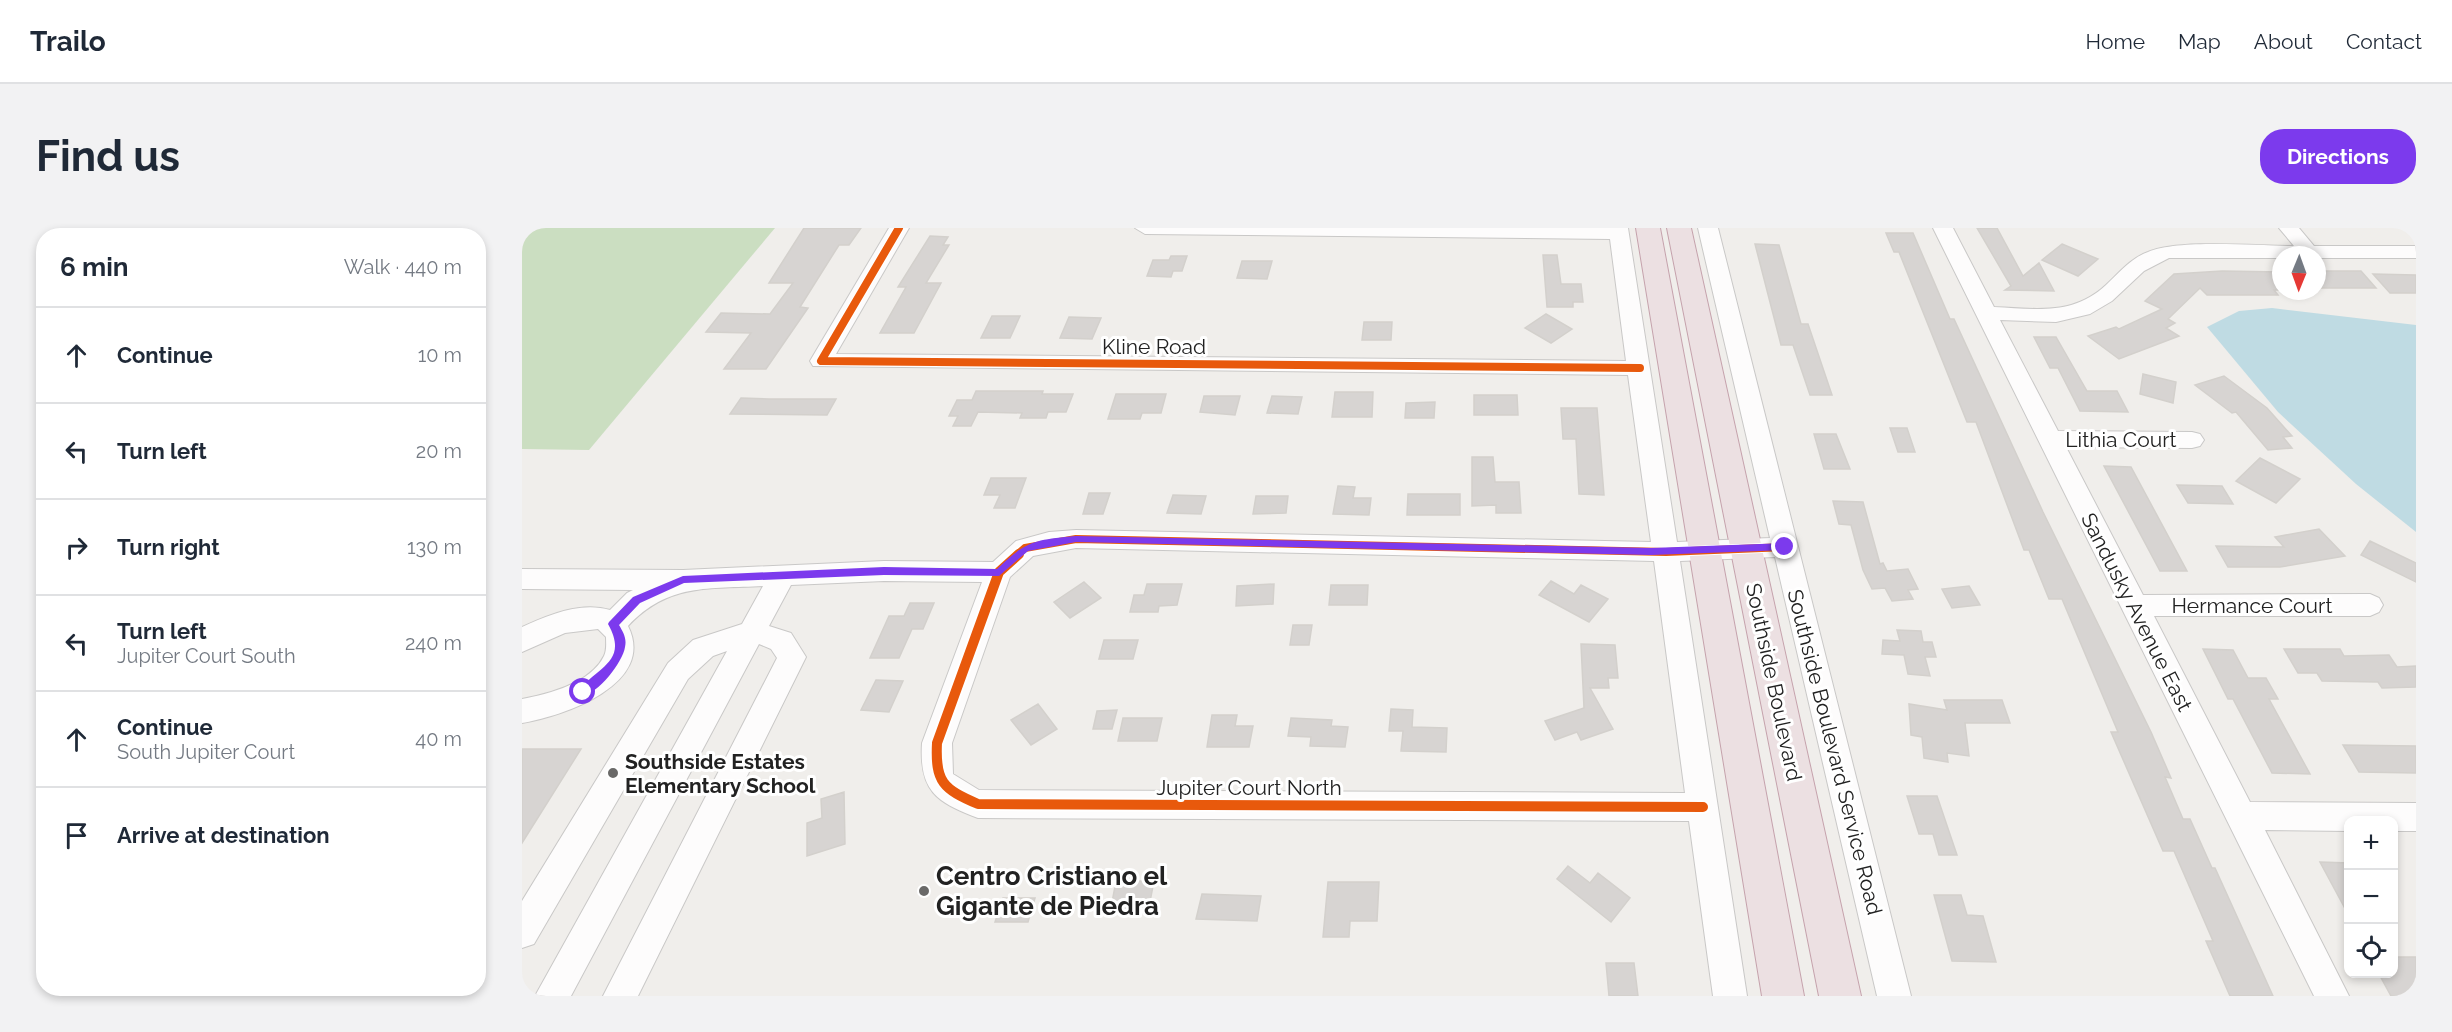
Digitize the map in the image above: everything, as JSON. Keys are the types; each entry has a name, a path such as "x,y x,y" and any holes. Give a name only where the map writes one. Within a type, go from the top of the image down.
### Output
{"highway":[{"name":"Southside Boulevard","path":"1648,228 1783,996"},
{"name":"Southside Boulevard","path":"1679,228 1840,996"}],"street":[{"name":"Kline Road","path":"899,228 821,362 1640,368"},
{"path":"1145,228 1618,230 1640,368 1730,996"},
{"name":"Southside Boulevard Service Road","path":"1708,228 1894,996"},
{"name":"Sandusky Avenue East","path":"1942,228 2332,996"},
{"path":"2289,228 2304,246"},
{"path":"1986,314 2044,315 2078,311 2104,297 2140,262 2159,253 2186,250 2272,251"},
{"path":"2326,251 2416,252"},
{"name":"Lithia Court","path":"2050,439 2192,440"},
{"path":"522,579 683,580 884,571 999,572 1025,548 1076,539 1666,552 1785,547"},
{"name":"Jupiter Court North","path":"999,572 937,743 935,772 948,792 978,804 1703,807"},
{"path":"552,996 782,577"},
{"path":"558,579 562,621"},
{"path":"613,624 636,600 683,580"},
{"name":"Hermance Court","path":"2134,606 2370,605"},
{"path":"522,640 562,621 582,617 600,619 613,624 620,634 620,647 614,663 601,678 562,703 522,711"},
{"path":"522,932 678,671 703,648 753,631 781,641 792,657 620,996"},
{"path":"2241,816 2416,817"}],"green space":[{"path":"522,228 775,228 589,450 522,449"}],"water":[{"path":"2272,308 2416,325 2416,532 2356,484 2278,412 2207,327 2239,311"}],"building":[{"path":"804,228 861,228 849,245 839,245 800,307 808,308 766,369 724,369 751,333 706,332 721,313 770,314 793,283 769,283"},
{"path":"1977,228 1997,228 2023,276 2039,263 2054,291 2005,290 2011,286"},
{"path":"1886,233 1913,233 1950,319 1954,319 2043,512 2151,732 2171,778 2165,777 2183,819 2190,819 2212,868 2215,868 2273,996 2230,996 2206,941 2213,941 2174,851 2163,851 2111,732 2118,732 2062,599 2049,599 2029,550 2024,550 1976,422 1967,422 1899,252 1894,252"},
{"path":"930,236 948,237 943,245 949,245 926,283 941,283 914,333 880,333 906,287 898,287"},
{"path":"1755,244 1779,245 1801,324 1808,324 1832,395 1810,395 1793,345 1781,345"},
{"path":"2062,244 2098,259 2078,276 2042,260"},
{"path":"1543,255 1557,255 1561,284 1581,284 1583,302 1573,302 1573,307 1547,307"},
{"path":"1171,256 1187,256 1182,271 1173,271 1171,277 1147,276 1153,260 1169,260"},
{"path":"1242,261 1272,261 1267,279 1237,278"},
{"path":"2222,271 2272,272 2272,295 2207,295 2200,288 2168,319 2175,323 2166,328 2179,336 2119,359 2088,336 2116,327 2119,329 2162,309 2145,301 2174,274"},
{"path":"2326,271 2361,271 2376,288 2326,288"},
{"path":"2373,274 2416,275 2416,293 2390,293"},
{"path":"1546,314 1572,329 1551,343 1525,328"},
{"path":"992,316 1020,316 1010,338 981,338"},
{"path":"1069,317 1101,318 1092,339 1060,338"},
{"path":"1364,322 1392,322 1391,340 1362,340"},
{"path":"2034,337 2056,337 2087,391 2117,391 2128,412 2080,411 2058,368 2050,368"},
{"path":"2143,374 2176,382 2173,403 2140,394"},
{"path":"2224,376 2267,408 2292,436 2283,437 2292,448 2268,450 2236,412 2232,413 2195,385"},
{"path":"976,391 1043,391 1042,394 1073,394 1066,412 1048,412 1046,418 1020,418 1022,413 978,412 971,426 953,426 958,416 949,416 957,400 972,400"},
{"path":"1335,392 1373,392 1372,417 1332,417"},
{"path":"1116,394 1166,394 1161,413 1142,413 1140,419 1108,419"},
{"path":"1474,395 1517,395 1518,415 1474,415"},
{"path":"1204,396 1240,396 1235,415 1200,412"},
{"path":"1272,396 1302,397 1298,414 1267,413"},
{"path":"741,398 836,399 827,415 730,414"},
{"path":"1435,402 1434,418 1405,418 1406,403"},
{"path":"1561,408 1597,408 1604,495 1579,494 1576,439 1563,439"},
{"path":"1890,428 1907,428 1915,452 1898,452"},
{"path":"1814,434 1836,434 1850,469 1824,469"},
{"path":"1472,457 1493,457 1495,482 1519,482 1521,513 1496,513 1496,505 1472,506"},
{"path":"2260,458 2300,479 2276,503 2236,481"},
{"path":"2104,466 2131,467 2187,571 2160,571"},
{"path":"991,478 1026,478 1015,508 994,508 1000,495 984,495"},
{"path":"2177,485 2222,486 2233,504 2188,503"},
{"path":"1338,486 1355,487 1353,498 1371,498 1369,515 1333,514"},
{"path":"1089,493 1110,493 1103,514 1083,514"},
{"path":"1408,494 1460,494 1460,515 1407,515"},
{"path":"1173,495 1206,496 1201,514 1167,513"},
{"path":"1256,496 1288,496 1286,513 1253,514"},
{"path":"1833,501 1863,502 1880,564 1883,563 1887,571 1908,569 1918,589 1908,590 1913,599 1892,601 1885,588 1872,589 1863,570 1851,525 1839,524"},
{"path":"2319,529 2345,556 2280,567 2228,567 2216,546 2284,547 2275,537"},
{"path":"2370,541 2416,563 2416,582 2361,555"},
{"path":"1551,581 1574,594 1581,585 1608,599 1589,622 1539,595"},
{"path":"1084,582 1101,598 1070,618 1054,602"},
{"path":"1147,584 1182,584 1177,605 1159,606 1158,612 1130,612 1134,595 1144,595"},
{"path":"1274,584 1273,604 1236,606 1237,586"},
{"path":"1331,585 1368,585 1367,605 1329,605"},
{"path":"1969,586 1980,605 1952,608 1942,589"},
{"path":"910,603 934,603 923,629 912,629 899,658 870,658 889,616 904,616"},
{"path":"1293,625 1312,625 1309,645 1290,645"},
{"path":"1897,630 1921,631 1923,642 1932,642 1936,657 1925,657 1930,676 1908,674 1904,655 1882,654 1883,640 1900,641"},
{"path":"1104,640 1138,640 1133,659 1099,659"},
{"path":"1581,644 1615,645 1618,678 1608,678 1609,688 1590,688 1613,729 1581,740 1577,732 1555,740 1545,721 1584,708"},
{"path":"2203,649 2233,650 2248,678 2266,678 2278,699 2269,699 2310,774 2272,773 2233,699 2228,699"},
{"path":"2284,649 2340,649 2344,656 2389,655 2397,667 2416,666 2416,687 2382,688 2378,682 2322,681 2317,673 2298,673"},
{"path":"876,680 903,681 889,712 861,710"},
{"path":"1944,700 2002,700 2010,723 1965,723 1969,756 1947,753 1948,762 1924,758 1922,737 1911,735 1909,704 1947,710"},
{"path":"1038,704 1057,729 1031,745 1011,720"},
{"path":"1391,709 1413,710 1412,727 1447,728 1446,752 1401,751 1403,731 1389,731"},
{"path":"1117,710 1112,729 1093,729 1097,711"},
{"path":"1212,715 1237,715 1235,726 1253,726 1249,747 1207,747"},
{"path":"1123,718 1162,718 1157,741 1118,741"},
{"path":"1291,718 1332,720 1331,726 1348,727 1345,747 1310,746 1311,737 1288,736"},
{"path":"2343,745 2416,746 2416,773 2359,772"},
{"path":"522,749 581,749 522,843"},
{"path":"844,792 845,844 807,856 807,823 822,818 821,799"},
{"path":"1907,796 1937,796 1957,855 1939,855 1933,834 1919,834"},
{"path":"2320,862 2344,863 2344,907"},
{"path":"1568,866 1590,883 1598,873 1630,898 1611,922 1557,879"},
{"path":"1116,881 1154,881 1148,912 1110,913"},
{"path":"1328,882 1379,882 1377,921 1350,921 1349,937 1323,937"},
{"path":"1202,894 1261,896 1257,921 1196,919"},
{"path":"1934,895 1961,895 1967,915 1983,916 1996,962 1952,961"},
{"path":"1003,898 1035,898 1028,922 995,922"},
{"path":"2398,957 2416,957 2416,996 2391,996 2381,978 2398,978"},
{"path":"1606,963 1634,963 1638,996 1609,996"}],"cycle path":[{"path":"899,228 821,361 1640,368"},
{"path":"1703,807 978,804 955,794 942,783 937,768 937,743 999,572 1025,548 1049,542 1076,539 1666,552 1785,547"}],"place":[{"name":"Southside Estates Elementary School","path":"613,773"},
{"name":"Centro Cristiano el Gigante de Piedra","path":"924,891"}],"route":[{"path":"583,692 601,678 614,663 620,647 620,634 613,624 636,600 683,580 884,571 999,572 1025,548 1076,539 1651,552 1785,547"}]}
